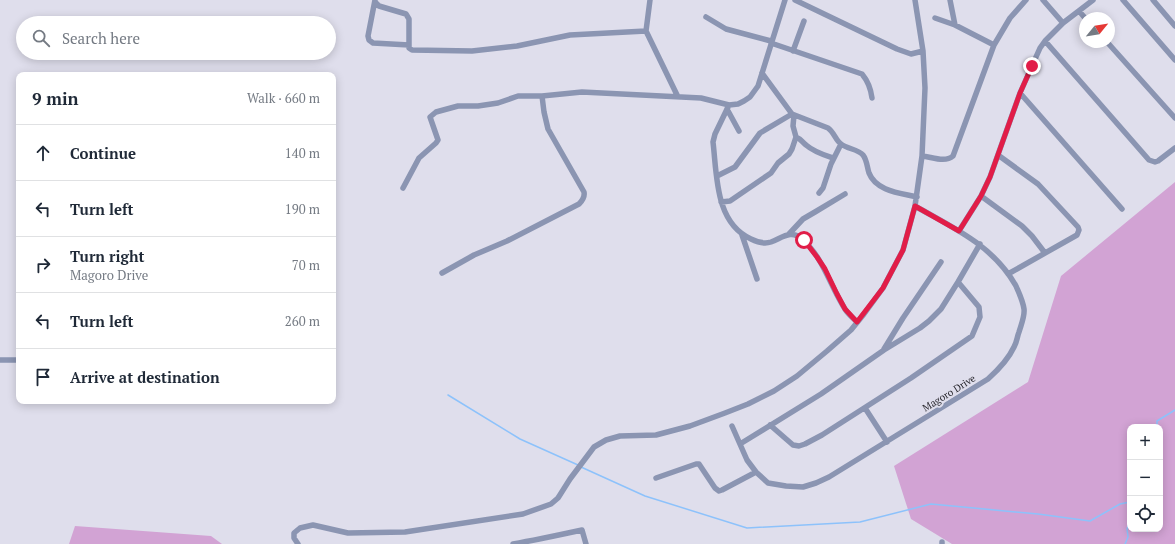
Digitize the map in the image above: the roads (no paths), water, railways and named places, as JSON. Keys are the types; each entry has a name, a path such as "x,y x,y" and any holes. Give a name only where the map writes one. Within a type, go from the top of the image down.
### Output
{"street":[{"path":"650,0 646,31 678,97"},
{"path":"403,188 419,158 438,140 430,117 436,112 458,106 478,106 518,96 542,96 582,92 705,98 728,107 738,104 750,97 758,86 785,0"},
{"path":"795,0 894,48 911,54 923,51"},
{"path":"298,544 293,541 294,532 300,528 313,525 348,533 405,532 522,514 551,504 558,498 566,484 594,447 606,440 620,436 656,435 690,426 748,404 774,391 797,376 851,330 883,288 903,250 917,197 922,156 925,88 923,51 915,0"},
{"path":"950,0 955,25"},
{"path":"1043,0 1063,23"},
{"path":"959,231 981,196 990,177 1020,93 1037,54 1045,41 1063,23 1093,0"},
{"path":"1123,0 1175,60"},
{"path":"1153,0 1175,26"},
{"path":"922,156 944,160 953,156 994,45 1010,18 1023,1"},
{"path":"409,45 371,42 369,40 368,36 375,4 408,16 409,19 409,45 409,48 412,50 472,51 517,46 574,34 646,31"},
{"path":"706,17 726,29 771,42 862,74 867,81 872,98"},
{"path":"935,18 955,25 994,45"},
{"path":"793,51 804,21"},
{"path":"1045,41 1149,160 1155,162 1158,161 1175,148"},
{"path":"1112,48 1175,118"},
{"path":"762,73 793,114 828,128 841,144 860,153 864,157 869,174 885,189 917,197"},
{"path":"1020,93 1122,209"},
{"path":"442,273 474,255 507,241 579,204 585,196 548,129 542,96"},
{"path":"728,107 739,131"},
{"path":"728,107 714,137 721,202 730,221 742,235 757,279"},
{"path":"721,202 730,201 771,173 778,163 790,152 796,137 793,126 793,114"},
{"path":"717,176 735,167 760,133 793,114"},
{"path":"796,137 801,139 813,150 833,158"},
{"path":"820,193 833,158 841,144"},
{"path":"998,155 1038,184 1078,227 1079,230 1077,235 1008,274"},
{"path":"789,234 803,219 845,194"},
{"path":"981,196 1022,226 1045,253"},
{"name":"Magoro Drive","path":"732,426 747,460 756,472 768,483 802,487 829,477 988,380 1000,368 1015,346 1024,314 1024,308 1018,291 1008,274 995,258 980,244 915,206"},
{"path":"742,235 758,242 770,242 789,234 795,234 804,240 825,269 845,309 857,322"},
{"path":"747,248 758,242"},
{"path":"740,444 821,394 929,321 940,309 958,282 980,244"},
{"path":"884,350 903,318 941,262"},
{"path":"770,425 793,445 799,446 805,444 866,408 972,336 980,317 979,307 958,282"},
{"path":"0,360 16,360"},
{"path":"866,408 887,442"},
{"path":"656,478 699,464 715,488 719,491 756,472"},
{"path":"513,544 543,542 582,530 586,544"}],"waterway":[{"path":"448,395 520,439 578,465"},
{"path":"1157,424 1157,421 1175,410"},
{"path":"581,467 645,496 747,528 860,522 931,504 1038,514 1090,521 1120,504 1127,503"},
{"path":"1125,544 1128,537 1127,532"}]}
